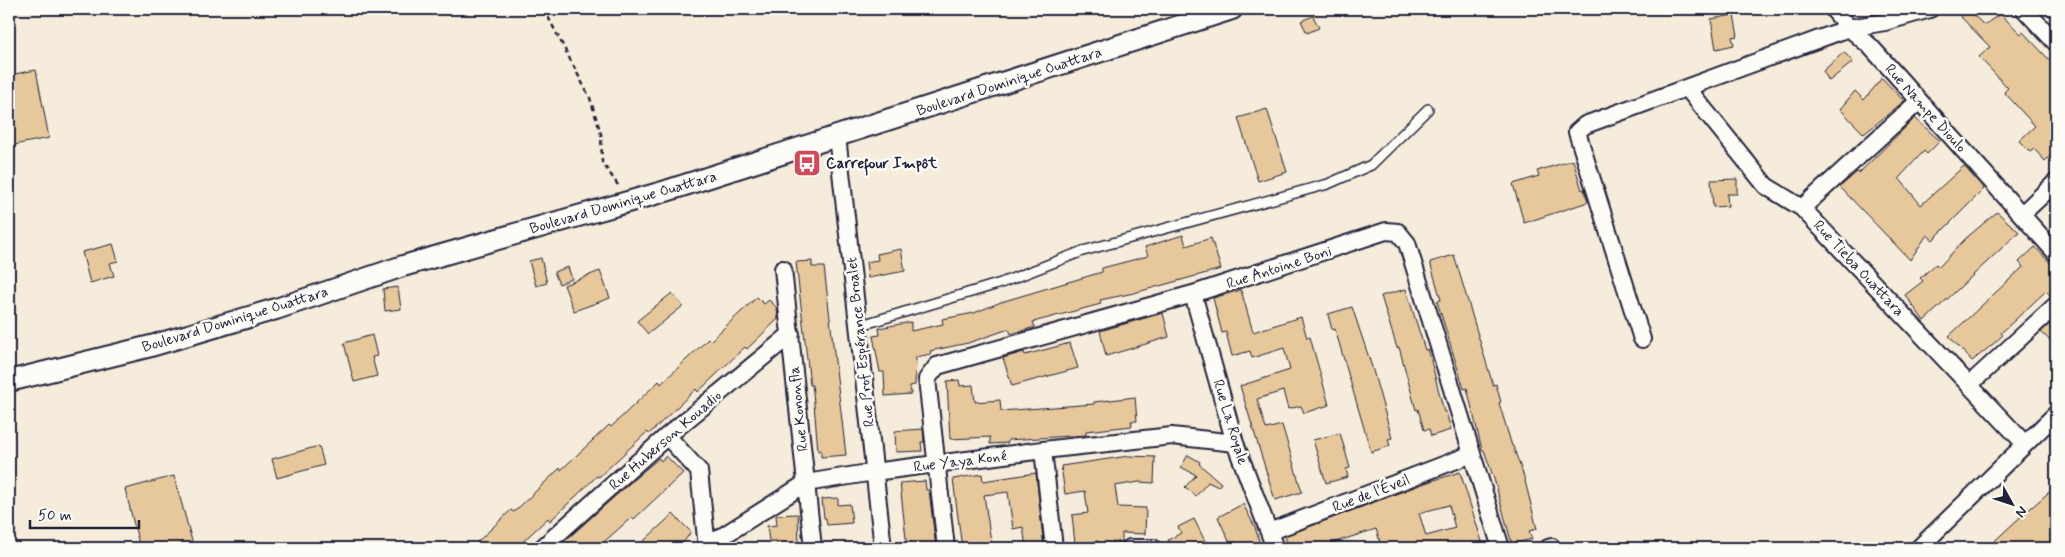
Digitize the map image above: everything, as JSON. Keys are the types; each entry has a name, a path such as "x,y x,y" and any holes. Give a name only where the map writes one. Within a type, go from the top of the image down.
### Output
{"street":[{"name":"Boulevard Dominique Ouattara","path":"9,380 151,346 276,309 402,266 630,201 837,136 1192,16 1232,9"},
{"name":"Rue Nampe Dioulo","path":"1833,9 1849,28 1870,46 2056,253"},
{"path":"1642,339 1577,132 1585,125 1849,28 1885,22 1930,9"},
{"path":"2024,9 2056,43"},
{"path":"1687,88 1766,186 1802,208"},
{"name":"Rue Tieba Ouattara","path":"1919,101 1802,208 2025,444"},
{"name":"Rue Prof Espérance Broalet","path":"837,136 882,548"},
{"path":"2022,214 2056,182"},
{"name":"Rue Antoine Boni","path":"946,548 927,378 937,366 1193,294 1386,231 1398,232 1407,242 1501,548"},
{"name":"Rue Kononfla","path":"783,269 813,548"},
{"name":"Rue La Royale","path":"1193,294 1235,443 1275,548"},
{"path":"1969,386 2056,305"},
{"name":"Rue Huberson Kouadio","path":"542,548 667,436 791,334"},
{"path":"1919,548 2056,414"},
{"path":"667,436 699,471 706,547"},
{"name":"Rue Yaya Koné","path":"706,547 806,484 874,472 1043,450 1172,436 1235,443"},
{"path":"1043,450 1054,548"},
{"name":"Rue de l'Éveil","path":"1269,532 1472,454"},
{"path":"1130,548 1148,546 1153,548"}],"lane":[{"path":"858,326 1001,283 1083,251 1328,184 1371,165 1428,109"}],"path":[{"path":"544,9 590,98 601,134 602,162 630,201"}],"building":[{"path":"1967,9 1984,25 2000,14 2021,34 2023,32 2056,67 2056,150 2045,161 2034,149 2030,152 2019,141 2035,126 2004,92 2008,88 1979,57 1990,47 1960,16"},
{"path":"1734,15 1738,36 1732,37 1734,45 1716,49 1711,19"},
{"path":"1313,16 1319,28 1307,33 1301,21"},
{"path":"1844,52 1853,62 1829,81 1823,71"},
{"path":"36,70 49,138 9,146 9,75"},
{"path":"1882,78 1904,101 1864,134 1840,109 1855,91 1864,100"},
{"path":"1267,109 1287,172 1258,181 1238,118"},
{"path":"1915,118 1940,141 1927,154 1924,151 1899,178 1921,205 1964,166 1984,189 1933,240 1927,235 1910,260 1840,187 1857,172 1859,173"},
{"path":"1573,160 1582,190 1584,189 1588,202 1524,223 1513,184 1539,176 1537,171"},
{"path":"1737,179 1737,194 1727,194 1728,206 1713,207 1711,180"},
{"path":"1997,212 2019,232 1924,321 1905,295 1923,281 1920,278 1936,264 1939,267 1965,239"},
{"path":"1183,235 1186,246 1211,238 1221,269 1134,293 1100,300 1101,304 1033,322 1035,327 1011,334 1009,329 968,343 930,351 931,354 916,357 915,385 910,386 911,394 885,396 884,372 880,372 873,336 880,335 879,328 911,322 911,331 943,324 942,319 974,313 1001,302 1102,272 1102,268 1148,256 1145,247"},
{"path":"113,244 118,261 110,263 114,276 90,283 82,252"},
{"path":"2035,247 2056,269 2056,295 2051,296 2046,291 2001,333 2003,335 1972,361 1949,336 2023,267 2019,262"},
{"path":"901,249 905,271 868,278 866,262 878,260 877,254"},
{"path":"1454,255 1493,385 1496,384 1501,402 1499,403 1524,477 1537,529 1529,531 1532,539 1512,544 1494,479 1484,450 1482,450 1467,388 1464,389 1437,301 1441,300 1430,262"},
{"path":"541,258 547,283 536,286 529,261"},
{"path":"812,261 812,267 824,267 846,455 821,457 821,450 818,451 813,392 812,385 810,385 796,262"},
{"path":"568,267 572,279 559,284 554,272"},
{"path":"600,271 610,298 574,311 564,285"},
{"path":"398,287 401,309 385,311 383,289"},
{"path":"1406,289 1425,350 1428,349 1444,412 1446,412 1451,430 1431,436 1429,429 1424,430 1418,409 1416,410 1399,347 1397,348 1381,296"},
{"path":"1241,290 1253,332 1301,317 1307,338 1310,337 1329,405 1304,413 1301,406 1288,409 1283,391 1257,399 1266,429 1282,425 1302,492 1275,500 1240,386 1290,370 1284,348 1252,358 1250,351 1232,356 1226,332 1222,333 1213,298"},
{"path":"672,293 683,306 648,334 637,321"},
{"path":"757,297 764,304 769,300 777,308 778,319 747,349 745,347 698,392 696,389 649,434 647,432 550,521 548,518 516,548 471,548 511,510 514,512 560,468 561,470 609,425 611,427 659,381 661,384 708,339 710,341"},
{"path":"1352,307 1372,367 1392,438 1388,439 1390,446 1371,452 1335,329 1332,330 1328,314"},
{"path":"1163,313 1169,337 1106,356 1100,331"},
{"path":"2056,318 2056,346 2041,332"},
{"path":"372,335 377,356 372,357 377,376 354,382 344,343"},
{"path":"1070,343 1078,368 1012,386 1003,358 1024,352 1025,355"},
{"path":"959,380 960,386 973,385 975,402 1000,400 1001,411 1094,404 1094,402 1135,397 1137,421 1131,421 1132,426 1086,431 1086,435 1008,440 1008,443 990,444 990,437 950,439 947,381"},
{"path":"923,429 924,442 921,442 922,451 896,452 895,431"},
{"path":"1340,433 1350,468 1346,469 1348,477 1326,483 1313,440"},
{"path":"319,446 324,465 277,478 272,459"},
{"path":"1188,455 1200,462 1199,464 1221,483 1218,487 1208,482 1196,496 1185,487 1196,475 1181,467"},
{"path":"666,456 683,473 634,519 632,517 597,548 557,548 640,474 659,458 661,461"},
{"path":"1129,456 1155,457 1154,483 1139,482 1115,486 1118,507 1146,508 1145,534 1122,533 1122,542 1098,544 1098,541 1075,544 1072,515 1088,513 1085,491 1065,494 1061,466"},
{"path":"1460,472 1484,548 1382,548 1376,529 1326,545 1289,548 1285,536 1425,483","holes":["1449,505 1455,528 1426,536 1419,513"]},
{"path":"1036,473 1044,548 1026,548 1023,527 1013,529 1008,492 984,495 992,548 962,548 953,479 982,474 983,481"},
{"path":"174,476 194,548 140,548 125,489"},
{"path":"925,481 926,490 929,490 936,548 907,548 900,483"},
{"path":"2056,486 2056,548 1987,548 2016,521"},
{"path":"838,498 838,505 850,504 852,523 827,525 826,518 824,518 822,499"},
{"path":"1243,504 1255,527 1261,548 1232,548 1218,517"},
{"path":"673,514 691,532 679,548 636,548"},
{"path":"798,514 799,548 777,548 777,541 769,541 767,526 777,525 776,515"},
{"path":"1194,519 1206,543 1196,548 1172,548 1168,540 1181,533 1178,527"}],"place":[{"name":"Carrefour Impôt","path":"807,163"}]}
